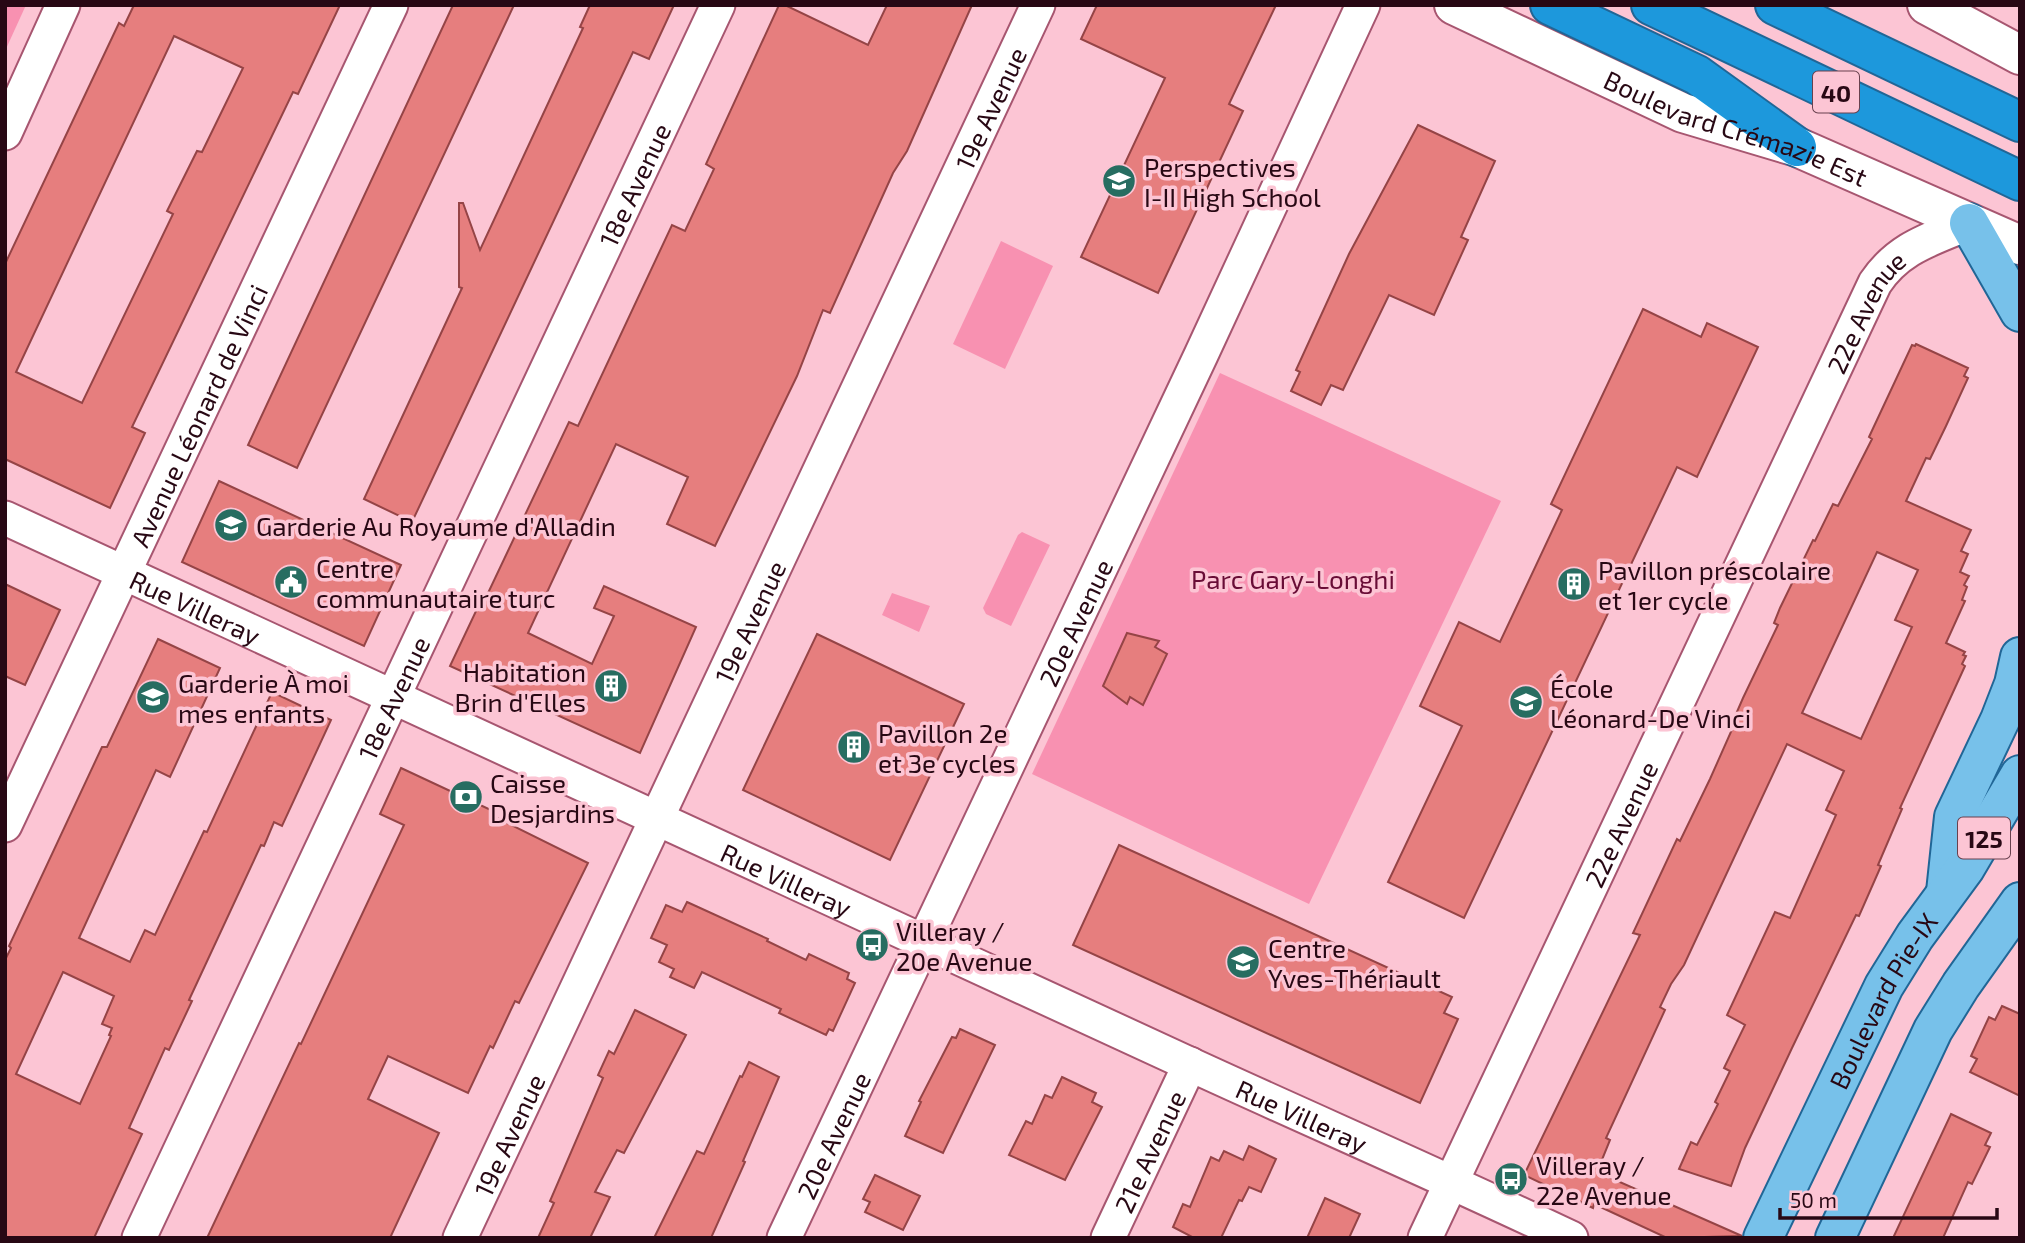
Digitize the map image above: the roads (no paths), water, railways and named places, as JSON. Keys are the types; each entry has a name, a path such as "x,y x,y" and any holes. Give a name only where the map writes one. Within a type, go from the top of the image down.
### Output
{"highway":[{"path":"1550,5 1697,75 1797,146"},
{"name":"40","path":"1651,5 2020,181"},
{"name":"40","path":"1775,5 2020,122"}],"main road":[{"name":"Boulevard Crémazie Est","path":"1454,5 1683,113 1797,146 2020,245"},
{"path":"1927,5 2020,55"},
{"path":"1969,223 2020,312"},
{"path":"1945,898 1954,817 2000,720 2014,684 2020,657"},
{"name":"Boulevard Pie-IX","path":"1763,1238 1884,986 1915,936 1945,898 1985,837 2020,775"},
{"path":"1835,1238 1933,1030 1961,985 2019,904"}],"street":[{"path":"5,132 63,5"},
{"name":"Avenue Léonard de Vinci","path":"5,825 391,5"},
{"name":"18e Avenue","path":"139,1238 718,5"},
{"name":"19e Avenue","path":"460,1238 1038,5"},
{"name":"20e Avenue","path":"784,1238 1201,355 1363,5"},
{"name":"22e Avenue","path":"1425,1238 1875,283 1904,251 1969,223"},
{"name":"Rue Villeray","path":"5,518 391,699 1571,1238"},
{"name":"21e Avenue","path":"1108,1238 1190,1064"}],"place":[{"name":"Perspectives I-II High School","path":"1119,181"},
{"name":"Garderie Au Royaume d'Alladin","path":"231,525"},
{"name":"Centre communautaire turc","path":"291,582"},
{"name":"Pavillon préscolaire et 1er cycle","path":"1574,584"},
{"name":"Habitation Brin d'Elles","path":"611,686"},
{"name":"Garderie À moi mes enfants","path":"153,697"},
{"name":"École Léonard-De Vinci","path":"1526,702"},
{"name":"Pavillon 2e et 3e cycles","path":"854,747"},
{"name":"Caisse Desjardins","path":"466,797"},
{"name":"Villeray / 20e Avenue","path":"872,945"},
{"name":"Centre Yves-Thériault","path":"1243,962"},
{"name":"Villeray / 22e Avenue","path":"1511,1179"}],"park label":[{"name":"Parc Gary-Longhi","path":"1293,578"}]}
